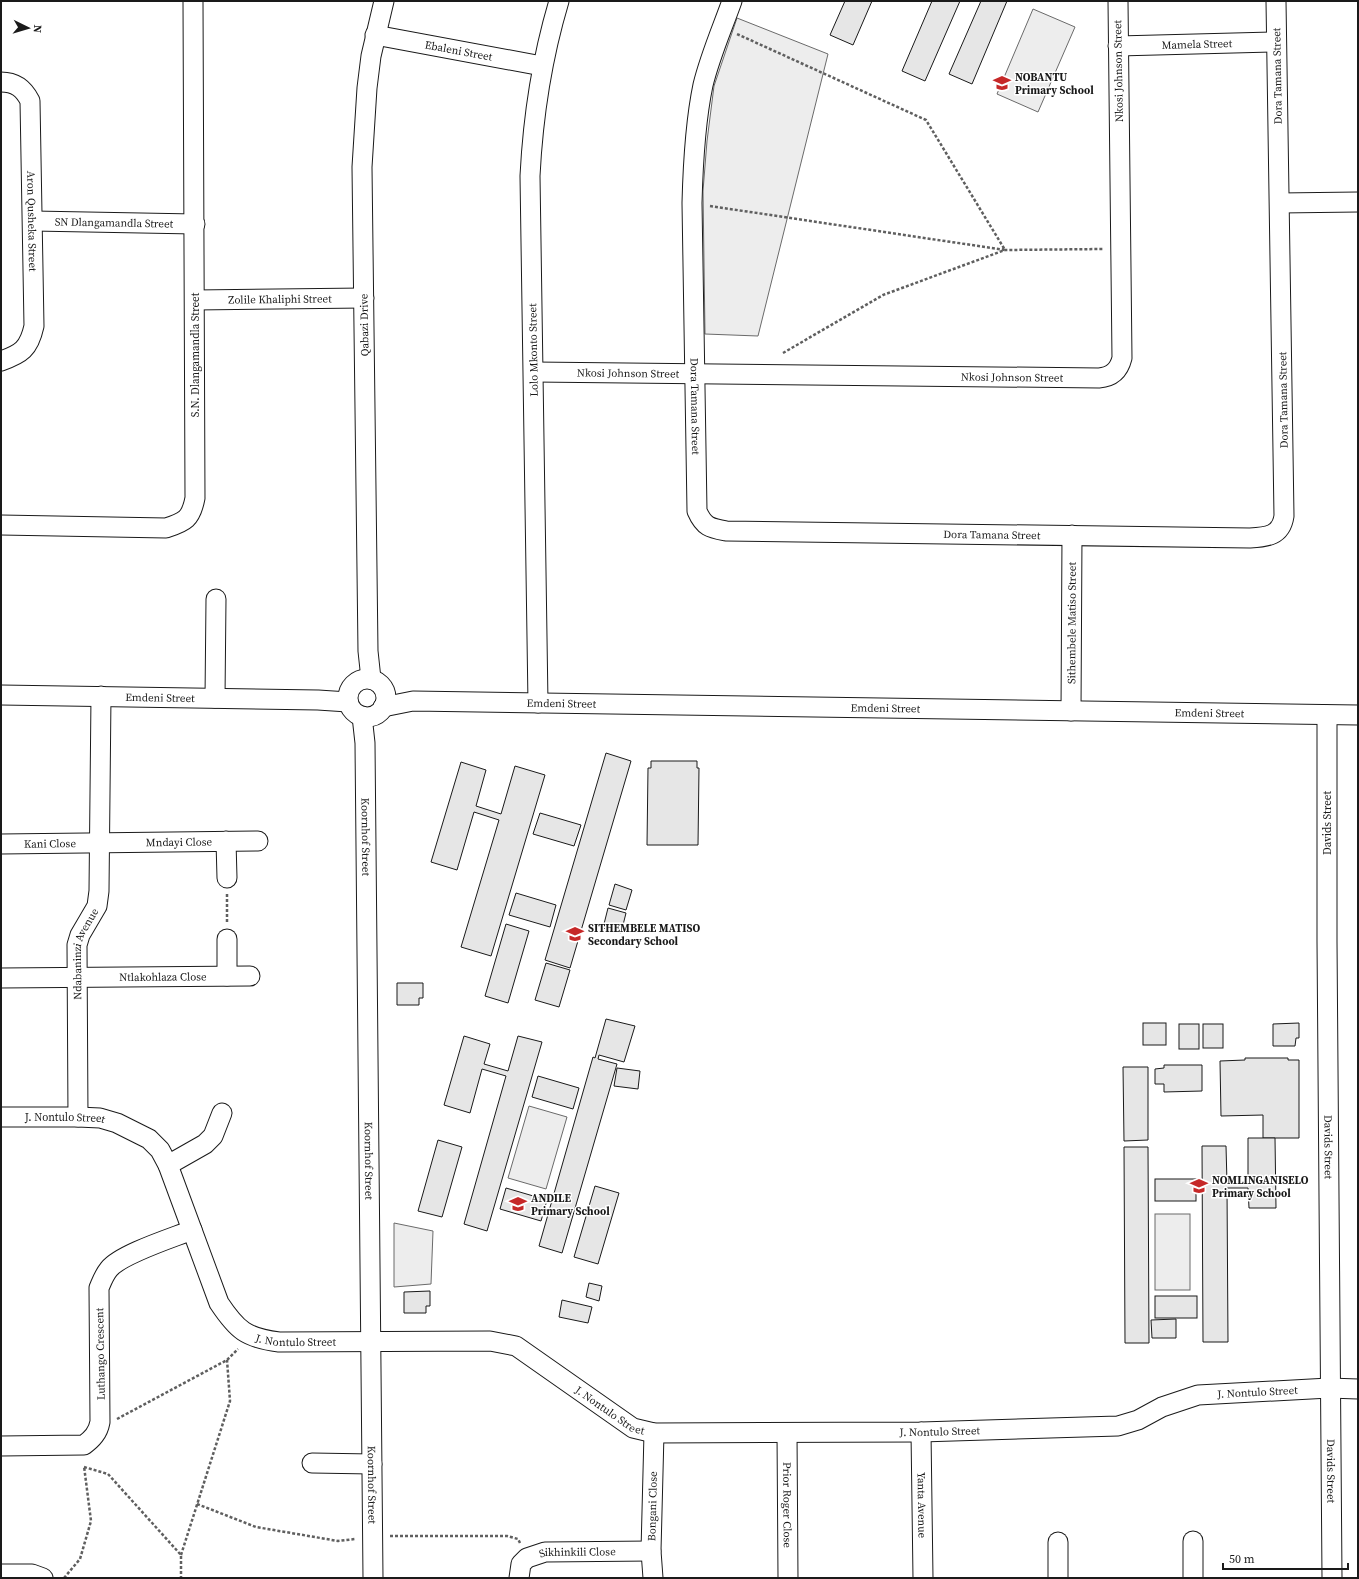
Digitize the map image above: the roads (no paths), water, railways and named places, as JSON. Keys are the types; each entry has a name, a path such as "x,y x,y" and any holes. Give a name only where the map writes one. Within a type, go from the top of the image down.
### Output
{"street":[{"name":"S.N. Dlangamandla Street","path":"1,525 166,528 187,519 193,510 195,498 195,224 193,1"},
{"name":"Qabazi Drive","path":"358,687 368,651 362,167 370,56 384,1"},
{"name":"Lolo Mkonto Street","path":"538,703 530,176 534,121 542,66 559,1"},
{"name":"Dora Tamana Street","path":"732,1 707,70 700,104 693,167 692,203 697,511 704,524 711,528 726,531 1250,538 1268,537 1280,528 1284,516 1276,1"},
{"name":"Nkosi Johnson Street","path":"534,372 1106,378 1117,369 1122,358 1118,1"},
{"name":"Ebaleni Street","path":"375,34 542,66"},
{"name":"Mamela Street","path":"1118,46 1276,42"},
{"name":"Aron Qusheka Street","path":"1,82 16,85 25,92 30,101 34,326 32,334 24,348 18,354 1,361"},
{"path":"1280,203 1358,202"},
{"name":"SN Dlangamandla Street","path":"33,221 195,224"},
{"name":"Zolile Khaliphi Street","path":"195,300 364,298"},
{"name":"Sithembele Matiso Street","path":"1071,711 1072,535"},
{"path":"215,698 216,599"},
{"path":"380,684 376,708 354,711 358,687 380,684"},
{"name":"Emdeni Street","path":"1,695 318,700 358,687"},
{"name":"Ndabaninzi Avenue","path":"78,1117 78,939 97,906 101,696"},
{"name":"Emdeni Street","path":"376,708 413,701 1358,715"},
{"name":"Koornhof Street","path":"373,1578 365,743 376,708"},
{"name":"Davids Street","path":"1327,715 1332,1578"},
{"path":"226,841 227,878"},
{"name":"Mndayi Close","path":"99,842 258,841"},
{"name":"Kani Close","path":"1,844 99,842"},
{"path":"227,939 227,976"},
{"name":"Ntlakohlaza Close","path":"1,978 250,976"},
{"path":"168,1165 205,1144 213,1136 222,1112"},
{"name":"J. Nontulo Street","path":"1,1117 100,1118 117,1123 149,1139 160,1150 168,1165 219,1303 232,1322 251,1337 265,1341 279,1342 490,1340 516,1346 633,1428 654,1433 921,1432 1118,1426 1138,1420 1162,1407 1198,1395 1330,1388 1358,1389"},
{"name":"Luthango Crescent","path":"1,1446 84,1445 92,1439 99,1428 100,1422 99,1288 104,1276 110,1268 123,1257 192,1230"},
{"name":"Yanta Avenue","path":"921,1432 923,1578"},
{"name":"Bongani Close","path":"653,1578 651,1551 654,1433"},
{"name":"Prior Roger Close","path":"786,1433 788,1578"},
{"path":"312,1463 372,1464"},
{"path":"1193,1540 1193,1578"},
{"path":"1058,1542 1058,1578"},
{"name":"Sikhinkili Close","path":"519,1578 521,1564 527,1558 545,1552 651,1551"},
{"path":"1,1574 32,1574 43,1578"}],"place":[{"name":"NOBANTU Primary School","path":"1002,83"},
{"name":"SITHEMBELE MATISO Secondary School","path":"575,934"},
{"name":"NOMLINGANISELO Primary School","path":"1199,1186"},
{"name":"ANDILE Primary School","path":"518,1204"}]}
